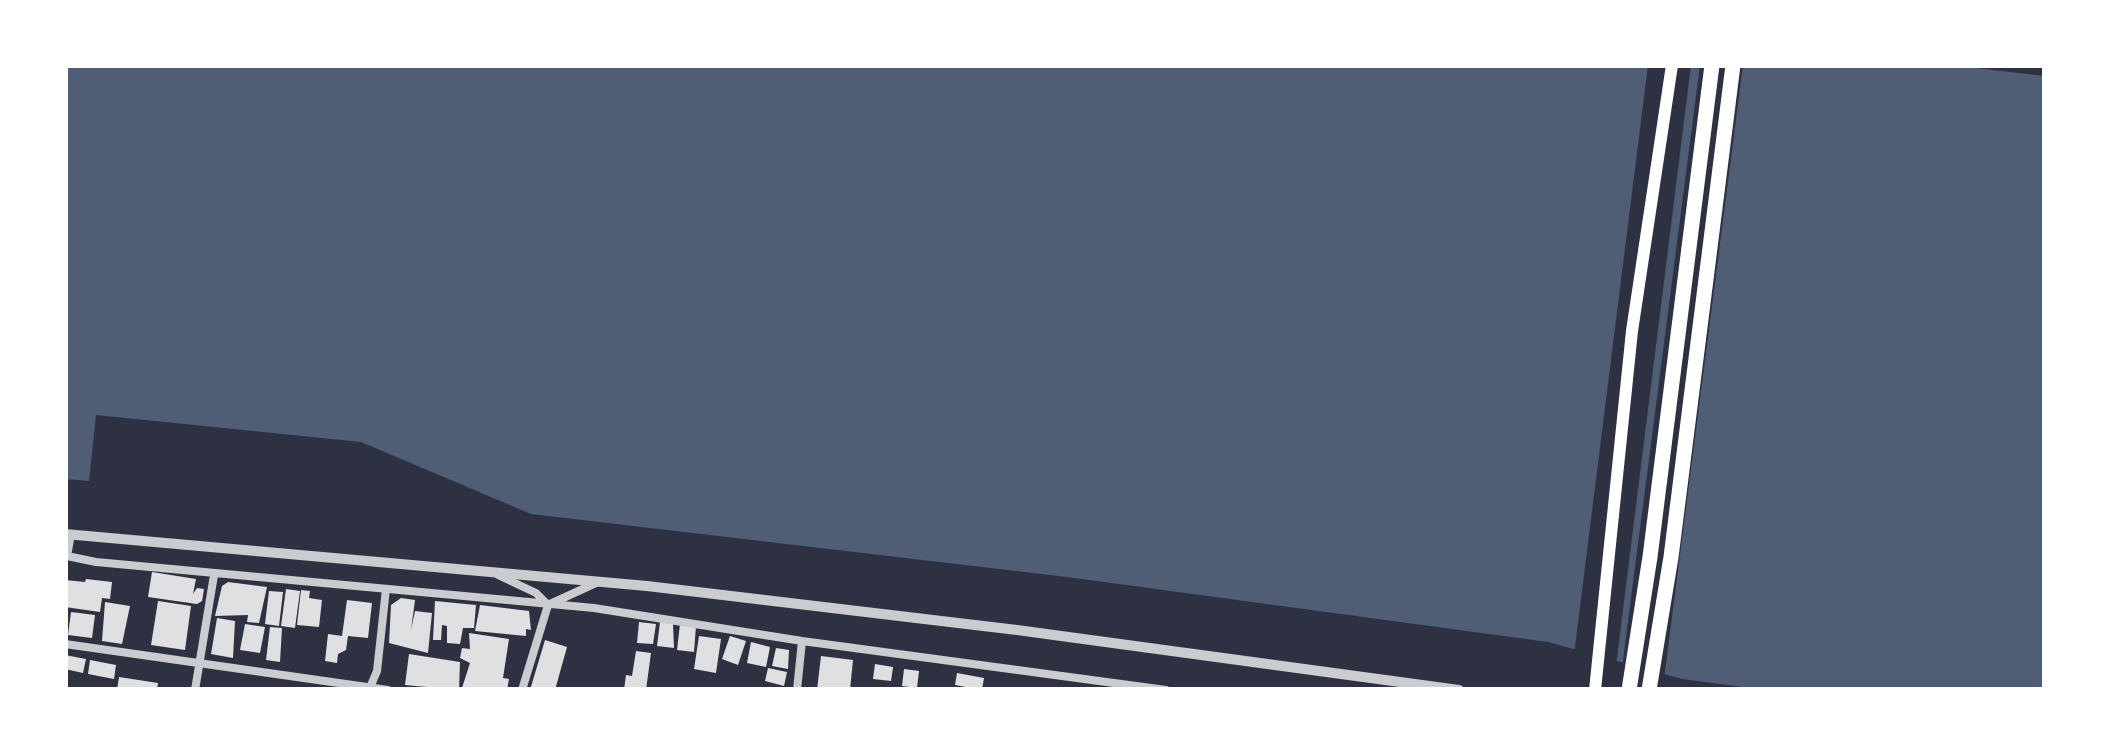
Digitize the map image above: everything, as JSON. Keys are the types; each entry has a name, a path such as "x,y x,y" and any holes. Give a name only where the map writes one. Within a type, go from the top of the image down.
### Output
{"highway":[{"path":"1595,690 1632,331 1672,65"},
{"path":"1632,690 1714,65"},
{"path":"1649,690 1668,576 1733,65"}],"street":[{"path":"65,567 68,534 598,582 1016,630 1458,690"},
{"path":"67,556 214,575 594,608 802,642 1166,690"},
{"path":"494,572 512,585 536,593 548,606"},
{"path":"195,690 214,575"},
{"path":"522,690 548,606 598,582"},
{"path":"370,689 378,672 386,589"},
{"path":"797,690 802,642"},
{"path":"65,644 388,690"},
{"path":"1093,690 1095,680"}],"water":[{"path":"65,65 1950,65 2045,76 2045,690 1765,690 1682,679 1548,642 1067,577 531,514 361,442 96,415 89,481 65,479"}],"pier":[{"path":"1648,65 1691,65 1616,666 1574,655"},
{"path":"1700,65 1743,65 1664,679 1622,668"}],"building":[{"path":"152,572 196,579 193,594 197,588 204,589 202,601 197,604 148,597"},
{"path":"65,580 112,582 110,599 102,598 100,612 65,607"},
{"path":"228,582 267,587 259,623 247,622 248,615 215,616 222,586"},
{"path":"286,589 300,591 295,628 281,626"},
{"path":"301,590 310,591 309,598 322,600 319,627 297,625"},
{"path":"269,591 283,592 279,626 265,624"},
{"path":"401,598 415,600 411,630 415,611 432,613 428,653 389,643 391,605"},
{"path":"347,600 372,603 368,638 348,636 346,650 338,654 337,663 325,661 328,634 342,636"},
{"path":"158,601 191,606 185,650 151,645"},
{"path":"435,601 476,605 474,628 463,628 460,644 447,643 447,626 442,625 441,640 433,640"},
{"path":"105,602 130,606 122,644 102,641"},
{"path":"480,605 529,611 531,630 526,629 526,636 475,631"},
{"path":"71,612 95,615 92,638 68,635"},
{"path":"217,618 235,621 233,658 211,654"},
{"path":"639,622 656,624 653,644 637,643"},
{"path":"660,622 673,624 674,648 657,646"},
{"path":"245,624 265,627 260,653 240,650"},
{"path":"680,624 696,626 694,652 677,650"},
{"path":"270,627 282,628 280,662 266,660"},
{"path":"469,633 509,639 503,678 509,679 507,690 462,688 470,663 460,658 462,648 470,649"},
{"path":"699,636 721,639 716,673 694,669"},
{"path":"730,636 746,641 738,665 722,659"},
{"path":"545,640 567,647 555,690 530,690"},
{"path":"751,642 770,647 766,667 747,663"},
{"path":"776,648 789,650 788,669 772,666"},
{"path":"636,651 651,653 646,690 624,690 626,675 632,676"},
{"path":"409,654 460,662 459,690 405,685"},
{"path":"65,655 86,659 83,673 65,669"},
{"path":"821,656 853,660 850,690 817,690"},
{"path":"90,660 116,665 114,679 88,674"},
{"path":"875,664 893,667 891,681 873,679"},
{"path":"768,668 787,672 784,686 765,681"},
{"path":"904,669 919,671 917,688 902,686"},
{"path":"957,673 984,678 982,690 955,685"},
{"path":"119,677 158,683 157,690 117,690"}]}
